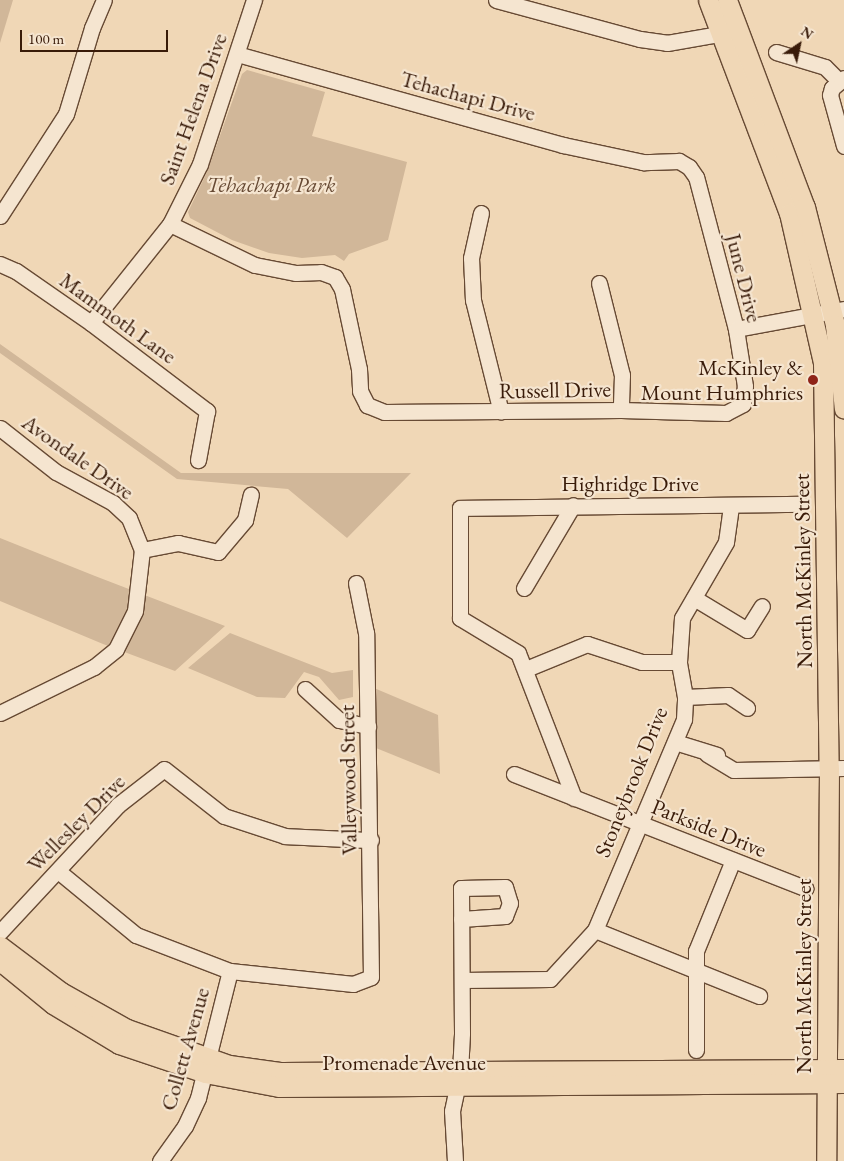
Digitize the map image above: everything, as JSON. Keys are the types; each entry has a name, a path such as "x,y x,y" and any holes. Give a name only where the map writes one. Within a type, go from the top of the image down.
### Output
{"main road":[{"name":"North McKinley Street","path":"708,0 730,32 805,207 838,310 844,409"},
{"name":"North McKinley Street","path":"727,0 730,32 789,213 814,314 823,363 837,768 836,1076 826,1161"},
{"name":"Promenade Avenue","path":"0,946 61,992 127,1029 207,1066"},
{"name":"Promenade Avenue","path":"0,957 5,965 53,1004 120,1044 279,1087 458,1080 836,1076"}],"street":[{"path":"0,216 66,114 92,28 104,0"},
{"name":"Saint Helena Drive","path":"91,323 170,224 200,164 238,54 254,0"},
{"path":"496,0 640,39 667,43 730,32"},
{"path":"776,52 825,67 841,79 830,95 844,146"},
{"name":"Tehachapi Drive","path":"238,54 563,145 643,162 679,161 689,167"},
{"name":"June Drive","path":"689,167 696,177 736,329 746,386 743,404"},
{"path":"480,212 471,258 474,300 501,412"},
{"name":"Russell Drive","path":"170,224 255,265 296,273 321,272 335,277 342,289 359,369 360,391 367,405 384,412 621,410 726,413 743,404"},
{"name":"Mammoth Lane","path":"0,264 16,271 91,323 207,411 198,460"},
{"path":"599,283 622,375 621,410"},
{"path":"736,329 838,310"},
{"name":"Avondale Drive","path":"0,428 56,472 113,503 129,518 142,550"},
{"path":"0,713 94,667 116,649 134,611 142,550 178,543 218,552 244,520 251,495"},
{"name":"Highridge Drive","path":"526,670 518,653 460,618 460,508 573,505 799,504"},
{"path":"524,588 573,505"},
{"name":"Stoneybrook Drive","path":"462,980 550,979 594,930 638,822 649,804 684,719 685,697 679,662 682,618 726,542 731,505"},
{"name":"Valleywood Street","path":"230,970 353,984 371,977 371,840 366,632 356,582"},
{"path":"694,598 747,630 762,606"},
{"path":"574,798 526,670 586,644 642,662 679,662"},
{"path":"305,688 339,720 368,726"},
{"path":"685,697 728,695 747,708"},
{"path":"675,742 708,754 734,770 743,768 837,768"},
{"name":"Wellesley Drive","path":"0,932 118,805 164,769 224,816 285,836 371,840"},
{"name":"Parkside Drive","path":"514,774 804,888"},
{"path":"696,1050 694,970 696,951 733,860"},
{"path":"58,871 136,935 230,970"},
{"path":"455,1161 452,1111 458,1080 462,980 461,919"},
{"path":"594,930 759,996"},
{"name":"Collett Avenue","path":"160,1161 185,1126 207,1066 230,970"}],"green space":[{"path":"0,0 13,0 0,43"},
{"name":"Tehachapi Park","path":"247,70 325,92 312,136 407,162 388,240 349,254 344,261 335,255 302,258 269,253 232,240 190,218 188,212 207,172 242,74"},
{"path":"0,344 181,473 411,473 347,538 288,489 177,479 0,353"},
{"path":"0,538 225,626 175,671 103,644 0,601"},
{"path":"230,633 332,673 353,670 353,697 339,700 319,677 304,672 285,698 257,697 188,668"},
{"path":"374,688 438,715 440,774 376,748"}],"place":[{"name":"McKinley & Mount Humphries","path":"813,380"}]}
